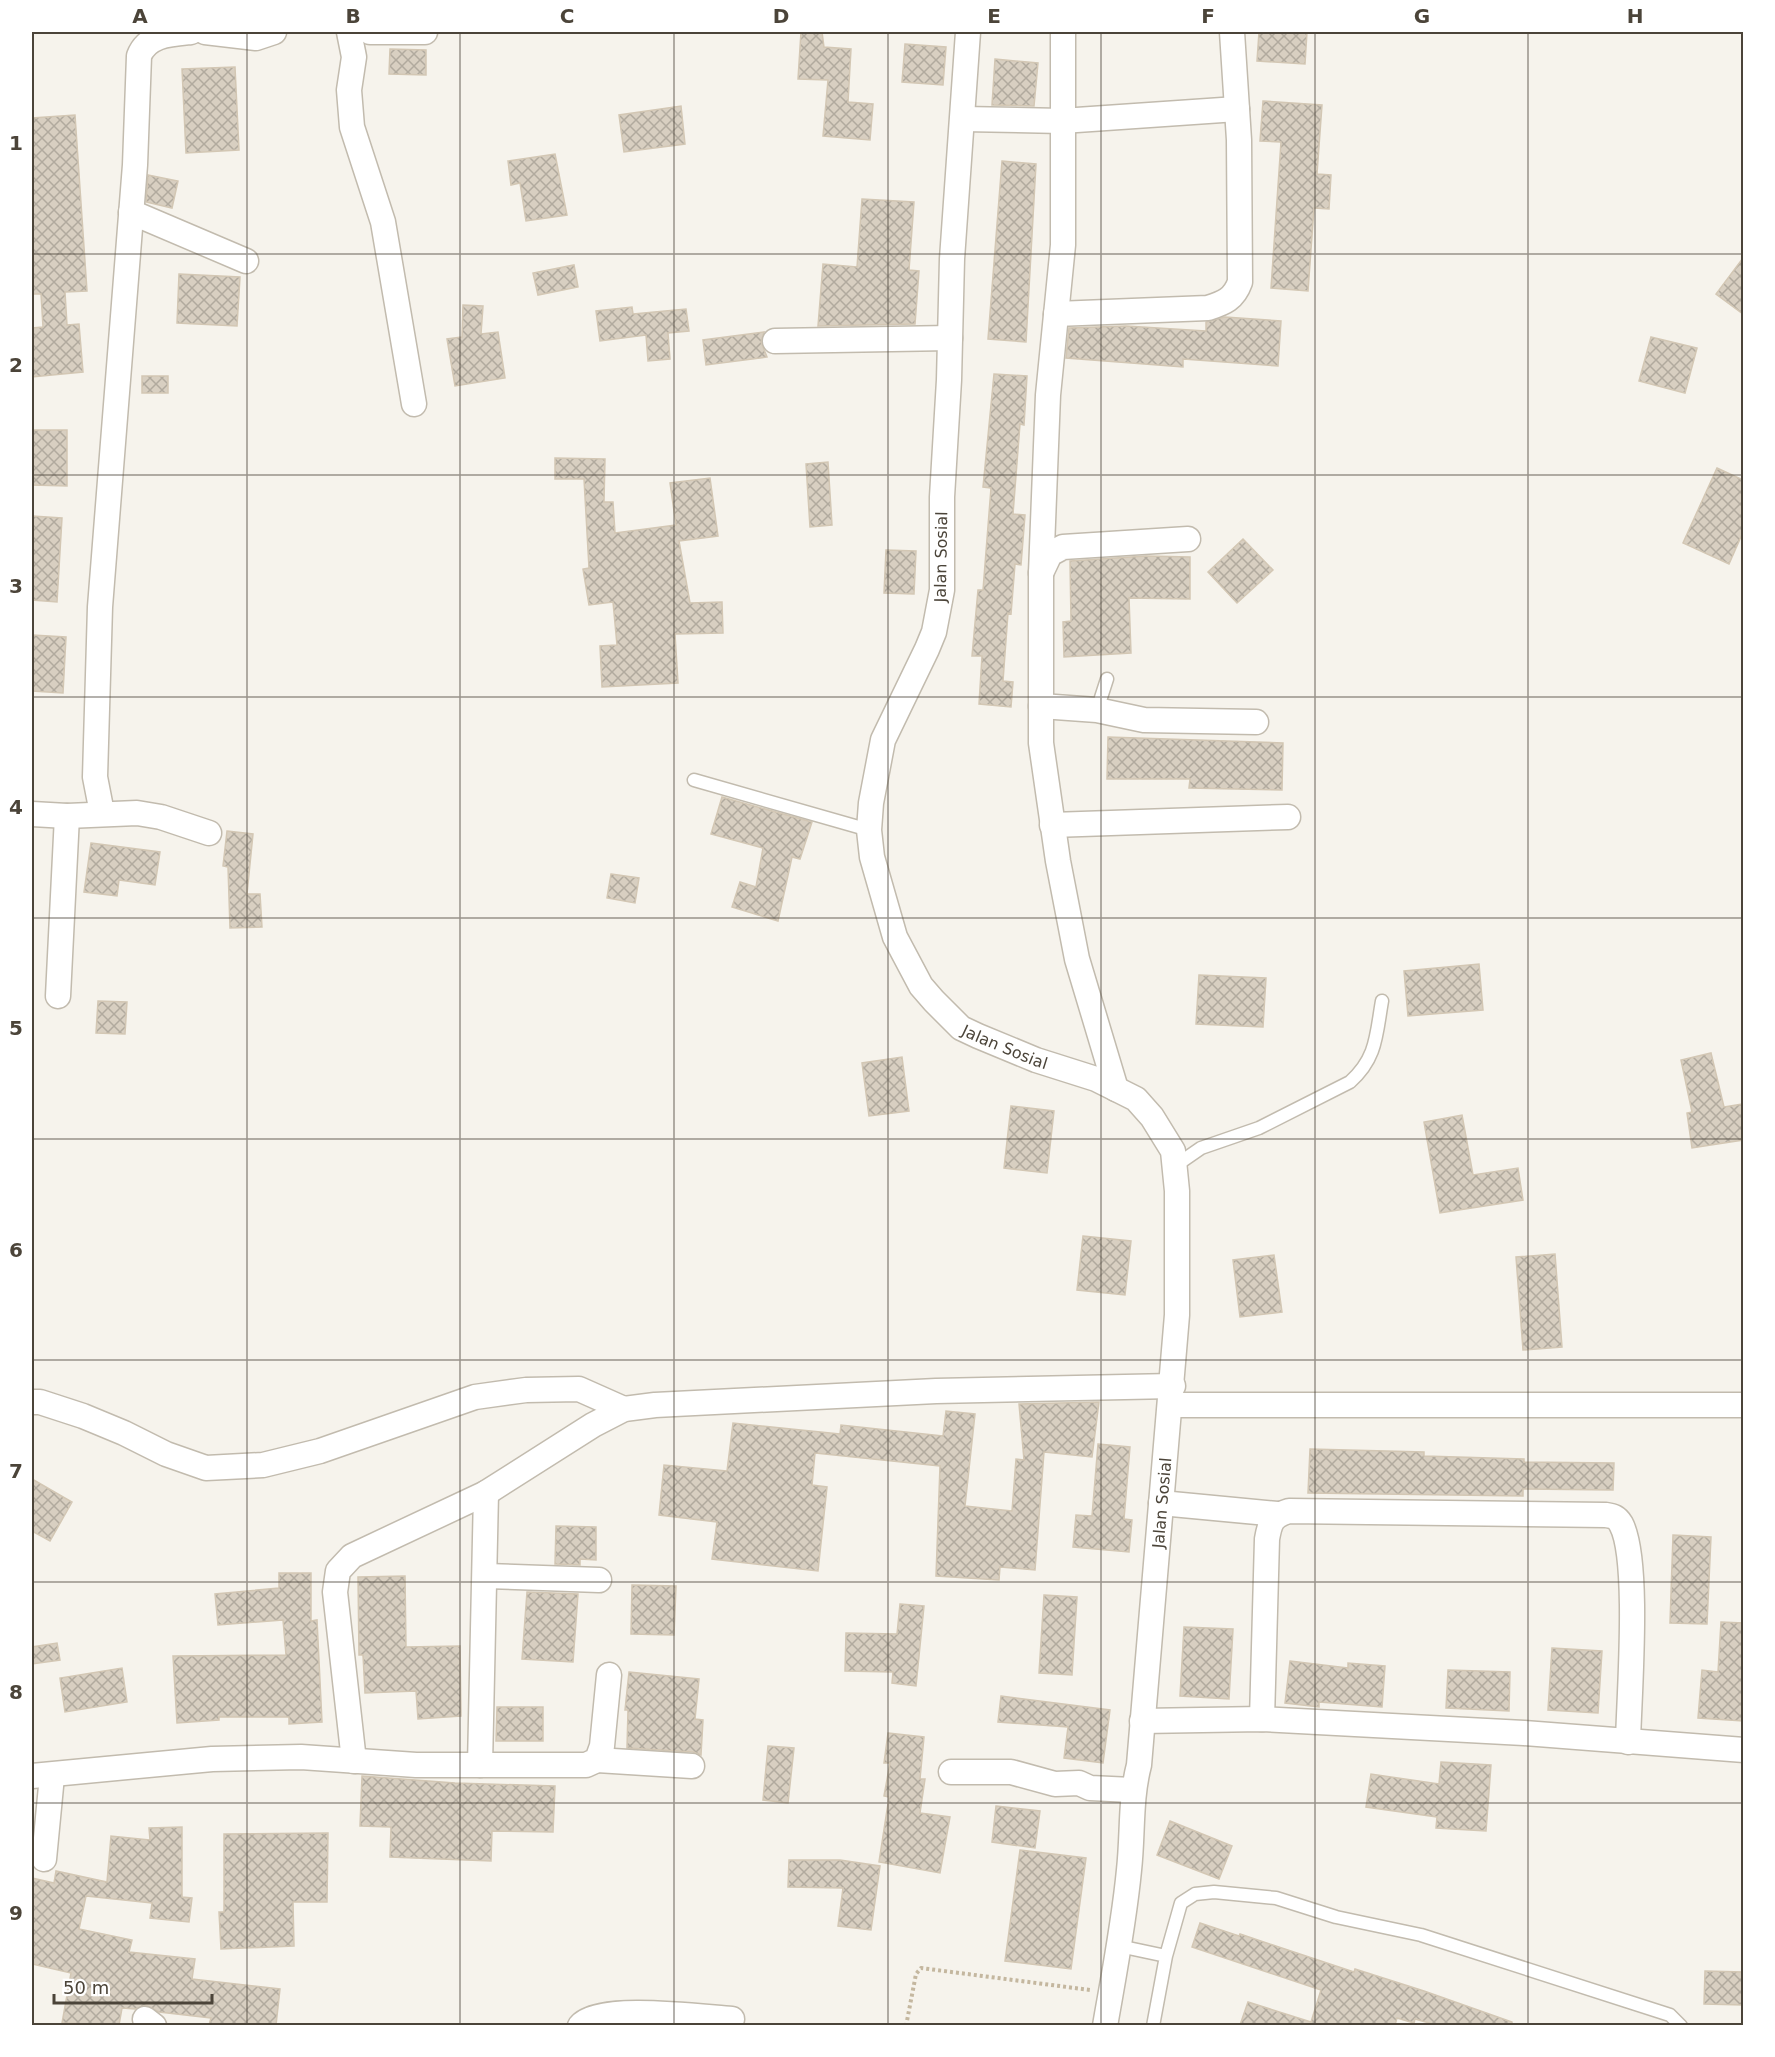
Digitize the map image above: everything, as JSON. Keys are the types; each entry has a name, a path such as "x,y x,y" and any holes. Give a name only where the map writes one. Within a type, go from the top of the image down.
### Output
{"street":[{"path":"102,813 95,777 100,607 131,212 139,56 143,46 154,38 191,32"},
{"path":"205,32 256,38 274,32"},
{"path":"349,32 354,57 349,90 352,127 383,222 414,404"},
{"path":"370,32 425,32"},
{"name":"Jalan Sosial","path":"968,32 952,259 939,610 927,649 883,740 871,803 869,830 872,857 895,937 921,986 934,1001 961,1028 1036,1060 1096,1079 1136,1100 1152,1117 1173,1151 1178,1256 1172,1395 1139,1765 1132,1790 1134,1826 1119,1946 1105,2025"},
{"path":"1063,32 1063,234 1050,373 1041,573 1041,743 1052,825 1077,959 1116,1089"},
{"path":"1056,314 1208,308 1224,303 1236,292 1240,282 1241,194 1232,32"},
{"path":"963,119 1062,121 1237,109"},
{"path":"131,212 246,261"},
{"path":"775,341 950,338"},
{"path":"1041,573 1050,554 1063,547 1188,539"},
{"path":"1041,706 1097,710 1144,720 1256,722"},
{"path":"32,814 67,816 137,813 161,817 209,833"},
{"path":"58,996 67,816"},
{"path":"1052,825 1288,817"},
{"path":"32,1402 40,1402 83,1416 124,1432 166,1454 206,1468 263,1465 309,1454 475,1397 526,1390 579,1389 624,1409"},
{"path":"354,1761 335,1592 338,1571 352,1556 486,1493 593,1425 624,1409 655,1405 924,1391 1743,1405"},
{"path":"480,1765 486,1576 486,1493"},
{"path":"1161,1503 1277,1514 1300,1511 1575,1513 1615,1517 1626,1535 1630,1562 1628,1742"},
{"path":"1262,1719 1267,1539 1270,1522 1277,1514"},
{"path":"486,1576 599,1580"},
{"path":"597,1760 602,1746 609,1675"},
{"path":"1142,1721 1262,1719 1524,1733 1743,1750"},
{"path":"44,1859 42,1776 212,1759 301,1757 416,1765 559,1767 586,1765 597,1760 692,1766"},
{"path":"951,1772 1000,1772 1055,1784 1079,1783 1090,1788 1132,1790"},
{"path":"580,2025 599,2014 620,2012 732,2019"}],"lane":[{"path":"1097,710 1107,679"},
{"path":"694,780 869,830"},
{"path":"1175,1166 1201,1148 1259,1128 1350,1082 1362,1071 1372,1056 1382,1001"},
{"path":"1153,2025 1166,1956 1181,1903 1195,1894 1214,1892 1276,1898 1336,1917 1420,1935 1670,2015 1681,2025"},
{"path":"1119,1946 1166,1956"}],"path":[{"path":"906,2025 916,1974 921,1968 1110,1993"}],"building":[{"path":"801,32 822,32 824,47 851,49 848,102 873,104 870,140 823,136 828,80 798,79"},
{"path":"1259,32 1307,32 1305,64 1257,61"},
{"path":"905,44 946,47 943,85 902,82"},
{"path":"390,49 426,50 426,75 389,74"},
{"path":"995,59 1038,63 1034,106 992,105"},
{"path":"235,67 239,150 186,153 182,69"},
{"path":"1263,101 1322,105 1317,174 1331,175 1329,209 1314,208 1308,291 1271,288 1281,142 1260,141"},
{"path":"681,106 685,144 624,152 619,115"},
{"path":"75,115 87,291 65,292 67,325 79,324 83,372 32,377 32,328 43,327 41,294 32,294 32,118"},
{"path":"555,154 567,215 526,221 520,183 511,185 508,161"},
{"path":"1002,161 1036,164 1026,342 988,339"},
{"path":"148,175 178,181 172,208 146,202"},
{"path":"862,199 914,202 909,270 919,271 915,324 818,326 823,264 857,267"},
{"path":"1743,258 1743,314 1716,294"},
{"path":"574,265 578,287 538,295 533,273"},
{"path":"179,274 240,277 237,326 177,323"},
{"path":"463,305 483,306 481,334 498,332 505,378 455,386 447,339 462,337"},
{"path":"632,307 633,314 686,309 689,331 668,333 670,359 648,361 646,335 600,341 596,311"},
{"path":"1225,317 1281,321 1278,366 1183,359 1183,367 1066,358 1069,328 1126,326 1206,331 1206,322"},
{"path":"764,332 761,342 767,357 706,365 703,340"},
{"path":"1651,337 1697,348 1685,393 1639,381"},
{"path":"994,374 1027,376 1024,425 1020,424 1013,514 1025,515 1021,565 1015,564 1011,614 1008,613 1003,681 1013,682 1011,707 979,704 982,656 972,656 978,590 983,590 991,488 983,487"},
{"path":"142,376 168,376 168,393 142,393"},
{"path":"32,430 67,430 67,486 32,485"},
{"path":"555,458 605,459 604,502 613,502 615,533 676,525 670,483 710,478 718,536 679,541 690,603 722,602 723,633 675,634 678,683 602,687 600,646 617,645 613,602 589,605 583,569 589,568 584,479 555,479"},
{"path":"828,462 832,525 810,527 806,464"},
{"path":"1717,468 1743,480 1743,532 1729,564 1683,543"},
{"path":"32,516 62,518 57,602 32,600"},
{"path":"1243,539 1273,570 1237,603 1208,572"},
{"path":"886,550 916,551 914,594 884,593"},
{"path":"1146,556 1190,557 1190,599 1129,598 1131,653 1064,657 1063,622 1071,621 1070,561"},
{"path":"32,635 66,637 63,693 32,691"},
{"path":"1108,737 1283,743 1282,790 1189,788 1190,779 1107,779"},
{"path":"722,797 812,822 800,859 792,857 778,921 732,907 740,882 756,887 763,848 711,834"},
{"path":"227,831 253,834 247,894 260,894 262,927 230,928 228,867 223,866"},
{"path":"91,843 160,852 155,885 119,880 117,896 84,892"},
{"path":"611,874 639,878 635,903 607,898"},
{"path":"1479,964 1483,1010 1408,1016 1404,971"},
{"path":"1199,975 1266,978 1263,1027 1196,1024"},
{"path":"98,1001 127,1002 125,1034 96,1033"},
{"path":"1711,1053 1724,1107 1743,1104 1743,1140 1692,1148 1687,1113 1692,1112 1681,1060"},
{"path":"902,1057 909,1111 869,1116 862,1063"},
{"path":"1011,1106 1054,1111 1047,1173 1004,1168"},
{"path":"1462,1115 1473,1175 1518,1168 1523,1200 1440,1213 1424,1122"},
{"path":"1083,1236 1131,1241 1125,1295 1077,1290"},
{"path":"1555,1254 1562,1347 1523,1350 1516,1257"},
{"path":"1274,1255 1282,1312 1240,1317 1233,1260"},
{"path":"1099,1402 1092,1457 1044,1452 1035,1570 1000,1567 999,1580 936,1576 940,1466 815,1453 812,1485 827,1487 818,1571 712,1559 717,1522 659,1515 664,1465 727,1471 733,1423 840,1434 841,1425 943,1436 946,1411 975,1414 965,1506 1012,1511 1016,1459 1024,1460 1019,1404"},
{"path":"1098,1444 1130,1447 1124,1519 1132,1520 1129,1552 1073,1547 1076,1515 1092,1516"},
{"path":"1310,1449 1424,1452 1424,1456 1524,1459 1524,1462 1614,1463 1613,1490 1523,1489 1523,1496 1308,1493"},
{"path":"32,1479 72,1502 50,1541 32,1531"},
{"path":"556,1526 596,1527 596,1560 580,1559 580,1565 555,1564"},
{"path":"1673,1535 1711,1537 1707,1624 1670,1623"},
{"path":"279,1573 311,1573 311,1621 317,1620 322,1722 289,1724 289,1717 219,1717 219,1720 177,1723 173,1656 286,1655 283,1620 218,1625 215,1594 279,1588"},
{"path":"405,1576 406,1647 460,1646 461,1716 418,1719 416,1691 365,1693 363,1655 359,1655 358,1577"},
{"path":"632,1585 676,1586 674,1635 631,1634"},
{"path":"527,1592 578,1594 573,1662 522,1659"},
{"path":"1044,1595 1077,1597 1072,1675 1039,1673"},
{"path":"900,1604 924,1606 916,1686 892,1683 893,1672 845,1671 846,1633 897,1634"},
{"path":"1721,1622 1743,1623 1743,1721 1698,1718 1702,1670 1718,1672"},
{"path":"1184,1627 1233,1629 1229,1699 1180,1696"},
{"path":"57,1643 60,1660 32,1664 32,1647"},
{"path":"1552,1648 1602,1651 1598,1713 1548,1710"},
{"path":"1290,1661 1348,1668 1348,1663 1385,1666 1382,1707 1319,1702 1319,1707 1285,1703"},
{"path":"122,1668 127,1702 65,1712 60,1678"},
{"path":"1448,1670 1510,1672 1509,1711 1446,1708"},
{"path":"629,1672 699,1679 695,1719 703,1720 701,1755 693,1752 627,1748 628,1710 625,1710"},
{"path":"1001,1696 1110,1710 1103,1763 1064,1758 1068,1727 998,1722"},
{"path":"497,1707 543,1707 543,1741 496,1741"},
{"path":"888,1733 924,1737 920,1779 925,1779 920,1813 950,1817 940,1873 879,1862 889,1797 884,1796 890,1763 884,1763"},
{"path":"768,1746 794,1748 788,1803 763,1800"},
{"path":"1441,1762 1491,1765 1486,1831 1436,1828 1437,1817 1366,1807 1371,1774 1439,1784"},
{"path":"362,1776 455,1783 555,1786 553,1832 492,1831 491,1861 390,1857 391,1827 360,1826"},
{"path":"996,1806 1040,1811 1035,1848 992,1842"},
{"path":"1170,1821 1232,1846 1219,1879 1157,1855"},
{"path":"182,1827 182,1897 192,1898 189,1922 150,1918 152,1903 86,1896 79,1929 132,1940 129,1952 195,1959 192,1979 280,1989 276,2025 209,2025 211,2018 159,2012 146,2005 135,2009 122,2008 119,2025 62,2023 71,1973 32,1964 32,1878 54,1883 56,1871 107,1882 111,1836 150,1840 149,1828"},
{"path":"328,1833 327,1902 293,1902 294,1946 221,1949 219,1912 224,1912 224,1834"},
{"path":"1020,1850 1086,1858 1071,1969 1005,1961"},
{"path":"789,1860 840,1860 880,1866 871,1930 838,1926 843,1888 788,1887"},
{"path":"1200,1923 1354,1972 1355,1969 1424,1991 1512,2022 1512,2025 1436,2025 1415,2019 1414,2023 1397,2018 1395,2025 1240,2025 1248,2002 1311,2022 1321,1990 1192,1947"},
{"path":"1705,1971 1743,1972 1743,2005 1704,2004"}]}
